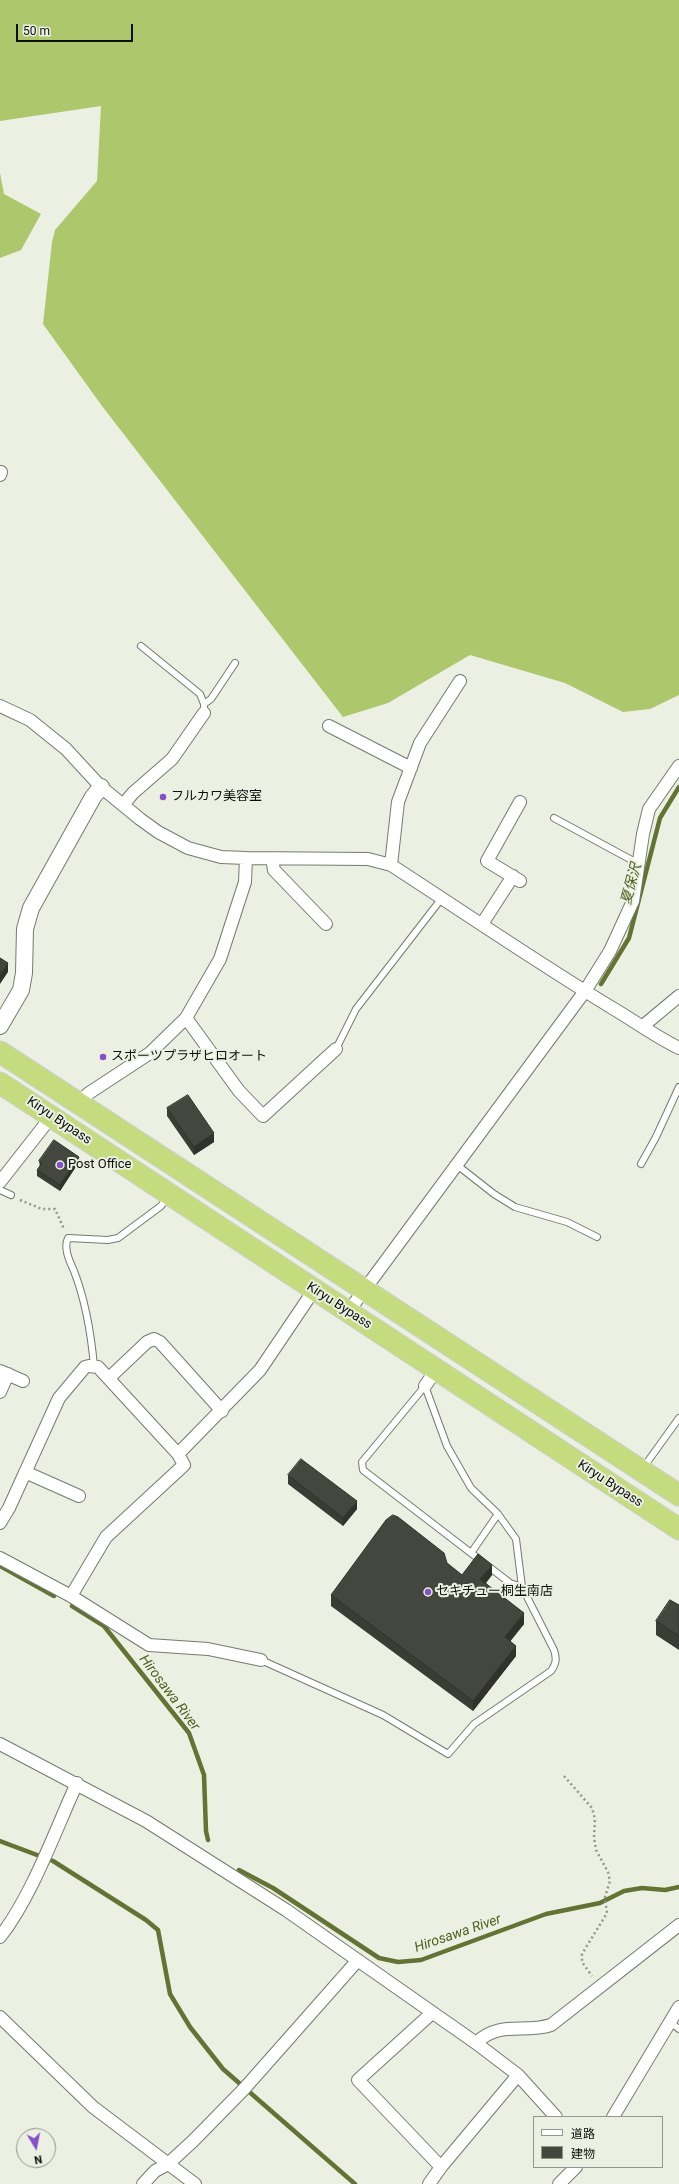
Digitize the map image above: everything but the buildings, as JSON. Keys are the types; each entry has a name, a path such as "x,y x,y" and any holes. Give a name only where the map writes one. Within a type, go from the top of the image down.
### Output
{"highway":[{"name":"Kiryu Bypass","path":"0,1052 363,1291 642,1469 679,1495"},
{"name":"Kiryu Bypass","path":"0,1083 348,1312 430,1378 679,1529"}],"street":[{"path":"391,865 398,802 420,743 460,681"},
{"path":"0,706 30,720 54,738 101,787 158,832 188,848 221,857 368,859 391,865 585,991 643,1026 656,1037 679,1048"},
{"path":"123,805 133,793 172,759 204,708"},
{"path":"329,726 411,768"},
{"path":"348,1312 585,991 610,951 633,901 649,809 679,766"},
{"path":"0,1026 21,990 24,973 25,929 31,908 93,797 101,787"},
{"path":"482,924 516,878 487,861 520,802"},
{"path":"78,1103 89,1093 150,1053 186,1018 220,959 244,882 246,858"},
{"path":"272,858 274,870 326,924"},
{"path":"643,1026 679,996"},
{"path":"186,1018 191,1028 239,1091 263,1116 336,1050"},
{"path":"0,1182 51,1116"},
{"path":"178,1454 222,1411 268,1360 314,1290"},
{"path":"109,1378 148,1342 154,1339 160,1342 222,1411"},
{"path":"0,1523 26,1472 59,1398 81,1371 89,1366 94,1366 109,1378 178,1454 184,1465 106,1537 71,1596"},
{"path":"0,1392 4,1372 23,1381"},
{"path":"26,1472 79,1496"},
{"path":"0,1558 71,1596 149,1645 208,1649 261,1660"},
{"path":"0,1744 77,1783 146,1821 286,1910 476,2043 518,2075 555,2116"},
{"path":"0,1936 26,1896 77,1783"},
{"path":"476,2043 482,2037 501,2029 544,2027 551,2025 602,1987 679,1925"},
{"path":"144,2184 155,2171 168,2164 244,2089 358,1960"},
{"path":"614,2116 674,2025 679,2007"},
{"path":"432,2013 358,2080 441,2167"},
{"path":"0,2017 93,2107 195,2184"},
{"path":"429,2184 441,2167 518,2075"},
{"path":"559,2184 573,2175"}],"lane":[{"path":"141,646 200,694 204,708"},
{"path":"204,708 235,664"},
{"path":"554,818 639,864"},
{"path":"336,1050 356,1009 442,898"},
{"path":"641,1164 656,1137 679,1087"},
{"path":"457,1165 494,1194 515,1207 567,1222 597,1237"},
{"path":"0,1190 11,1195"},
{"path":"94,1366 88,1314 83,1294 68,1256 66,1242 68,1238 108,1240 118,1238 161,1206 170,1195"},
{"path":"261,1660 383,1715 448,1754 474,1724 551,1671 555,1666 556,1661 554,1650 522,1587 516,1539 498,1514 477,1495 462,1474 441,1431 430,1378"},
{"path":"430,1378 362,1462 361,1466 363,1470 510,1583 522,1587"},
{"path":"642,1469 679,1418"},
{"path":"471,1553 498,1514"}],"path":[{"path":"11,1195 42,1209 55,1209 68,1238"},
{"path":"564,1776 592,1808 595,1819 594,1837 596,1850 608,1872 610,1881 605,1897 607,1913 603,1922 582,1954 582,1962 602,1987"}],"green space":[{"path":"0,0 679,0 679,695 650,709 623,712 565,683 470,655 388,703 343,717 102,406 43,324 52,242 55,230 97,181 101,106 0,121"},
{"path":"0,173 4,194 41,214 21,250 0,258"}],"waterway":[{"name":"夏保沢","path":"601,984 629,938 660,818 679,787"},
{"name":"Hirosawa River","path":"0,1566 54,1596"},
{"name":"Hirosawa River","path":"72,1606 104,1626 189,1733 204,1775 206,1831 208,1840"},
{"path":"0,1841 53,1861 146,1920 158,1930 170,1994 190,2027 223,2069 355,2184"},
{"name":"Hirosawa River","path":"239,1870 273,1888 379,1958 398,1962 421,1960 546,1914 600,1903 624,1891 642,1888 665,1890 679,1887"}],"place":[{"name":"フルカワ美容室","path":"163,797"},
{"name":"スポーツプラザヒロオート","path":"103,1057"},
{"name":"Post Office","path":"60,1165"},
{"name":"セキチュー桐生南店","path":"428,1592"}]}
